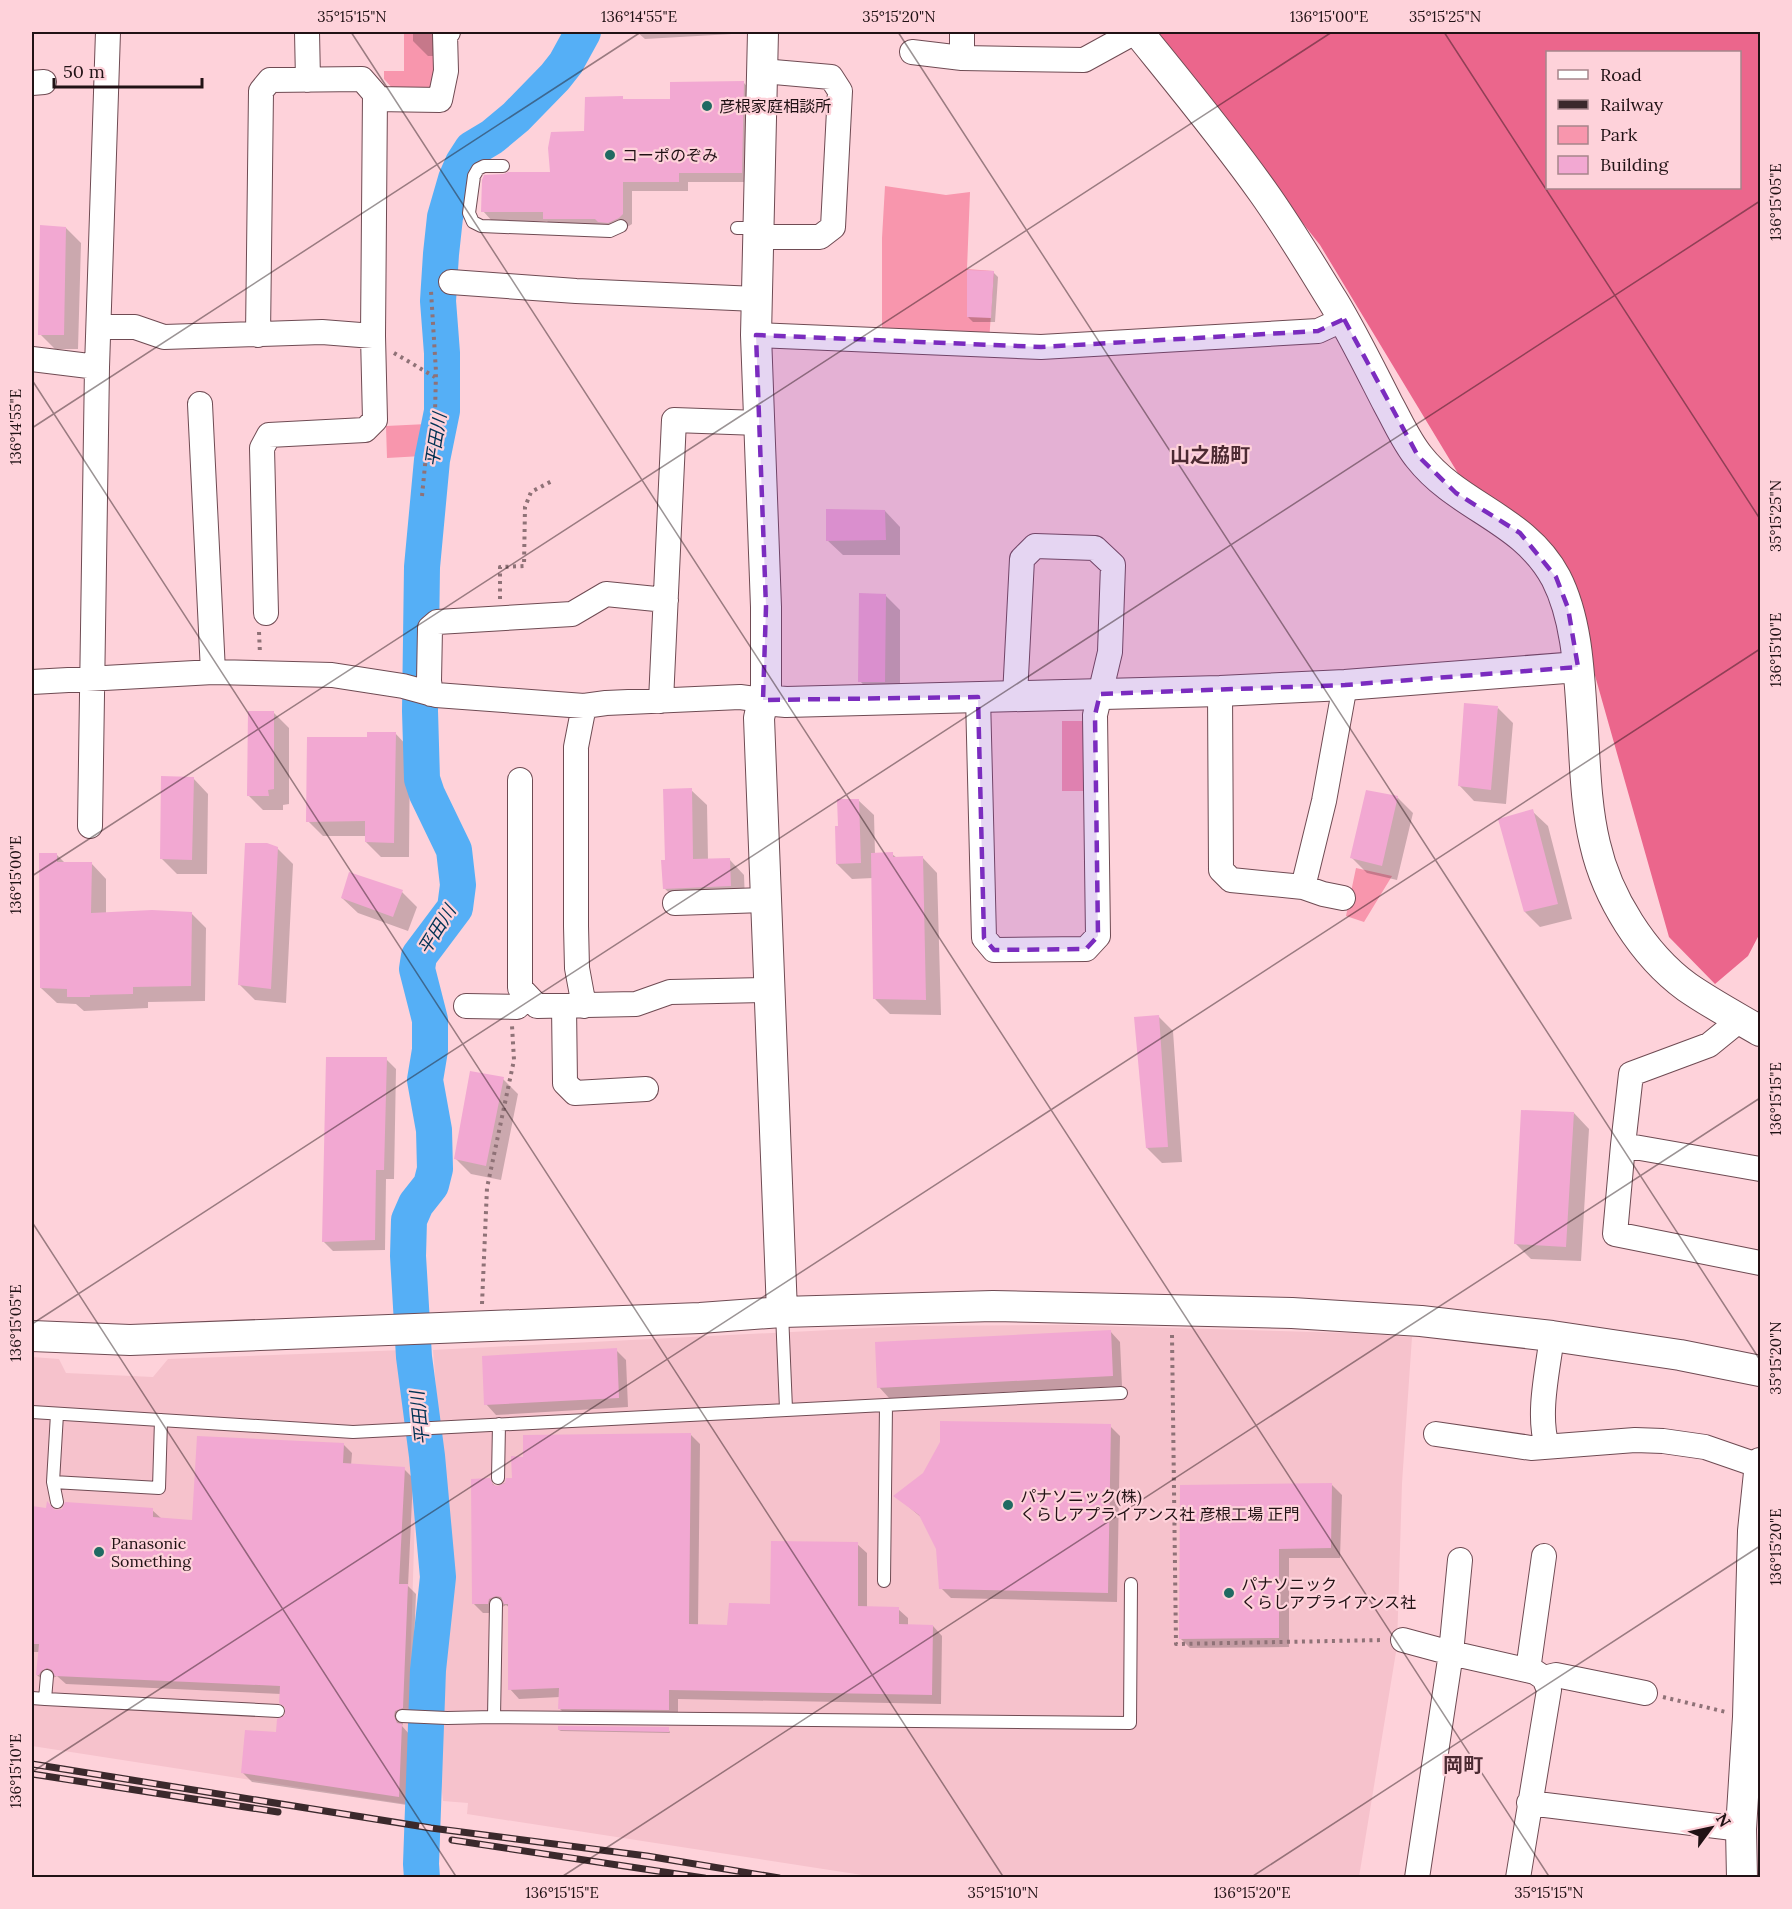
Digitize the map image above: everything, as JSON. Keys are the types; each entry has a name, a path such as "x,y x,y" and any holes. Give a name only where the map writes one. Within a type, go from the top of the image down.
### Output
{"street":[{"path":"90,826 97,367 108,32"},
{"path":"307,32 308,80"},
{"path":"375,99 440,100 446,70 446,34 448,32"},
{"path":"763,32 757,67 751,231 756,299 766,607 766,687 759,718 782,1312"},
{"path":"962,32 962,58"},
{"path":"912,52 962,58 1084,60 1137,32 1262,191 1304,253 1344,319 1403,433 1418,456 1456,493 1520,533 1538,552 1556,577 1568,608 1578,667 1587,794 1595,845 1604,873 1642,944 1661,964 1686,986 1751,1025"},
{"path":"751,231 820,237 833,227 840,91 831,77 757,67"},
{"path":"258,334 261,91 270,80 362,79 375,94 373,341 375,420 365,430 269,435 262,448 273,582 266,613"},
{"path":"441,285 756,299"},
{"path":"756,336 1041,347 1318,331 1344,319"},
{"path":"99,327 135,327 164,338 322,332 373,341"},
{"path":"32,359 97,367"},
{"path":"200,404 213,672"},
{"path":"661,700 674,420 759,423"},
{"path":"978,697 984,938 994,950 1086,949 1098,936 1095,715 1110,652 1113,565 1095,548 1035,546 1022,559 1015,696"},
{"path":"424,691 429,681 430,628 437,622 572,614 606,594 666,600"},
{"path":"32,682 213,672 332,675 424,691 584,706 740,697 786,702 1220,691 1345,685 1578,667"},
{"path":"1303,887 1324,801 1345,685"},
{"path":"1220,691 1221,870 1231,880 1303,887 1343,898"},
{"path":"584,706 576,747 577,968 565,1083 576,1093 646,1089"},
{"path":"520,780 520,1002"},
{"path":"675,903 765,900"},
{"path":"466,1006 520,1002 537,1006 636,1004 670,992 769,990"},
{"path":"1751,1025 1709,1045 1631,1074 1615,1234 1761,1263"},
{"path":"1623,1145 1761,1170"},
{"path":"32,1336 130,1340 700,1318 782,1312 993,1306 1292,1313 1421,1321 1552,1336 1680,1355 1761,1371"},
{"path":"1547,1446 1543,1432 1552,1336"},
{"path":"1436,1434 1531,1448 1635,1440 1663,1441 1705,1448 1760,1465 1753,1531 1754,1675 1748,1717 1741,1829 1747,1872"},
{"path":"1518,1878 1549,1690 1536,1674 1544,1556"},
{"path":"1417,1878 1451,1653 1460,1560"},
{"path":"1403,1640 1536,1674 1556,1675 1645,1693"},
{"path":"1529,1803 1741,1829"}],"lane":[{"path":"503,166 484,166 478,169 474,176 469,213 472,222 481,226 610,231 621,226"},
{"path":"782,1312 786,1409"},
{"path":"32,1412 353,1432 1121,1393"},
{"path":"884,1581 886,1405"},
{"path":"57,1414 53,1482 57,1502"},
{"path":"53,1482 159,1488 161,1420"},
{"path":"498,1478 499,1424"},
{"path":"405,1717 1130,1723 1131,1584"},
{"path":"494,1717 496,1604"},
{"path":"45,1699 47,1676"},
{"path":"32,1698 278,1711"}],"path":[{"path":"422,496 427,445 435,413 441,285"},
{"path":"373,341 435,377"},
{"path":"500,617 500,567 524,566 525,507 531,492 552,481"},
{"path":"261,673 258,621 266,613"},
{"path":"482,1327 488,1188 514,1060 520,1002"},
{"path":"1172,1310 1176,1644 1403,1640"},
{"path":"1645,1693 1748,1717"}],"highlighted area":[{"path":"1344,319 1418,456 1456,493 1520,533 1556,577 1568,608 1578,667 1345,685 1100,694 1095,715 1098,936 1086,949 994,950 984,938 978,697 763,700 766,607 756,335 1041,347 1318,331"}],"shaded area":[{"path":"1152,32 1760,32 1760,933 1748,956 1715,984 1669,937 1562,559 1459,475 1320,245"},
{"path":"1070,1325 1351,1333 1412,1337 1402,1483 1397,1646 1359,1877 875,1877 467,1814 468,1803 443,1801 441,1784 450,1566 433,1350 909,1326"},
{"path":"404,1350 416,1482 406,1804 32,1746 32,1357 59,1359 66,1373 153,1377 168,1359"}],"green space":[{"path":"404,32 432,32 438,61 431,90 394,90 384,79 384,71 404,71"},
{"path":"885,186 946,195 970,192 967,269 994,271 989,342 882,335 882,238"},
{"path":"427,424 422,456 387,458 386,426"},
{"path":"1062,721 1087,721 1088,791 1062,791"},
{"path":"1356,868 1392,876 1364,922 1346,916"}],"building":[{"path":"744,81 742,173 679,173 679,182 623,182 623,214 608,223 598,222 595,219 543,219 543,212 481,212 484,175 508,172 550,172 548,148 551,132 584,131 585,97 623,96 623,99 670,99 670,82"},
{"path":"40,225 66,227 64,335 38,335"},
{"path":"967,270 994,271 991,318 967,317"},
{"path":"826,509 885,510 886,540 826,541"},
{"path":"859,593 886,594 885,682 858,682"},
{"path":"1464,703 1498,706 1491,790 1458,786"},
{"path":"248,711 274,711 274,789 268,790 269,796 247,796"},
{"path":"367,732 396,732 394,843 365,842 365,821 306,822 307,737 367,737"},
{"path":"161,776 194,777 192,860 160,859"},
{"path":"692,788 693,859 730,858 731,886 663,889 661,860 665,860 663,789"},
{"path":"1366,790 1398,796 1382,866 1350,858"},
{"path":"837,799 859,799 861,863 836,864"},
{"path":"1533,809 1558,904 1524,912 1498,819"},
{"path":"245,843 267,843 278,847 271,989 238,985"},
{"path":"893,852 893,857 923,856 926,1000 873,999 871,853"},
{"path":"39,853 57,853 57,862 92,862 91,913 152,910 192,912 191,986 133,987 133,994 90,995 90,997 67,997 67,989 40,988"},
{"path":"349,872 403,890 393,917 341,898"},
{"path":"1159,1015 1168,1147 1146,1148 1134,1017"},
{"path":"326,1057 387,1057 384,1170 376,1170 375,1240 322,1242"},
{"path":"470,1071 504,1077 486,1166 454,1159"},
{"path":"1521,1110 1574,1112 1566,1247 1514,1244"},
{"path":"1111,1330 1113,1376 877,1388 875,1342"},
{"path":"617,1348 619,1398 484,1405 482,1356"},
{"name":"パナソニック(株) くらしアプライアンス社 彦根工場 正門","path":"940,1421 1111,1424 1108,1593 939,1589 936,1549 919,1515 893,1496 923,1473 940,1442"},
{"path":"691,1433 689,1624 727,1625 729,1603 770,1604 771,1541 858,1542 858,1606 899,1607 899,1624 933,1625 932,1695 669,1690 669,1710 558,1709 559,1688 508,1690 508,1604 504,1604 501,1597 496,1596 489,1599 488,1604 472,1604 471,1479 490,1478 493,1485 498,1486 505,1483 506,1478 512,1478 511,1456 523,1457 523,1435"},
{"path":"197,1436 344,1443 343,1463 405,1467 399,1584 408,1584 403,1708 395,1711 394,1716 397,1723 402,1724 399,1797 241,1773 245,1730 276,1732 277,1719 285,1715 285,1707 279,1703 280,1686 55,1676 52,1670 47,1668 36,1675 39,1644 32,1644 32,1506 46,1508 47,1501 55,1510 62,1509 65,1502 153,1508 153,1517 192,1520"},
{"name":"パナソニック くらしアプライアンス社","path":"1332,1483 1331,1548 1279,1549 1279,1638 1179,1639 1180,1485"},
{"path":"558,1726 669,1727 669,1732 558,1730"}],"waterway":[{"name":"平田川","path":"422,1878 428,1670 438,1577 427,1456 414,1357 408,1256 409,1220 416,1204 431,1185 435,1169 434,1130 425,1080 430,1050 430,1020 417,969 419,956 455,908 458,885 454,850 422,779 420,711 422,567 432,460 442,411 442,353 438,301 441,254 445,217 463,163 472,149 492,137 516,117 555,77 566,63 583,32"}],"railway":[{"path":"32,1764 431,1828 647,1856 779,1878"},
{"path":"32,1774 278,1812"},
{"path":"452,1840 704,1878"}],"place":[{"name":"彦根家庭相談所","path":"707,106"},
{"name":"コーポのぞみ","path":"610,155"},
{"name":"パナソニック(株) くらしアプライアンス社 彦根工場 正門","path":"1008,1505"},
{"name":"Panasonic Something","path":"99,1552"},
{"name":"パナソニック くらしアプライアンス社","path":"1229,1593"}],"district":[{"name":"山之脇町","path":"1210,455"},
{"name":"岡町","path":"1463,1765"}]}
